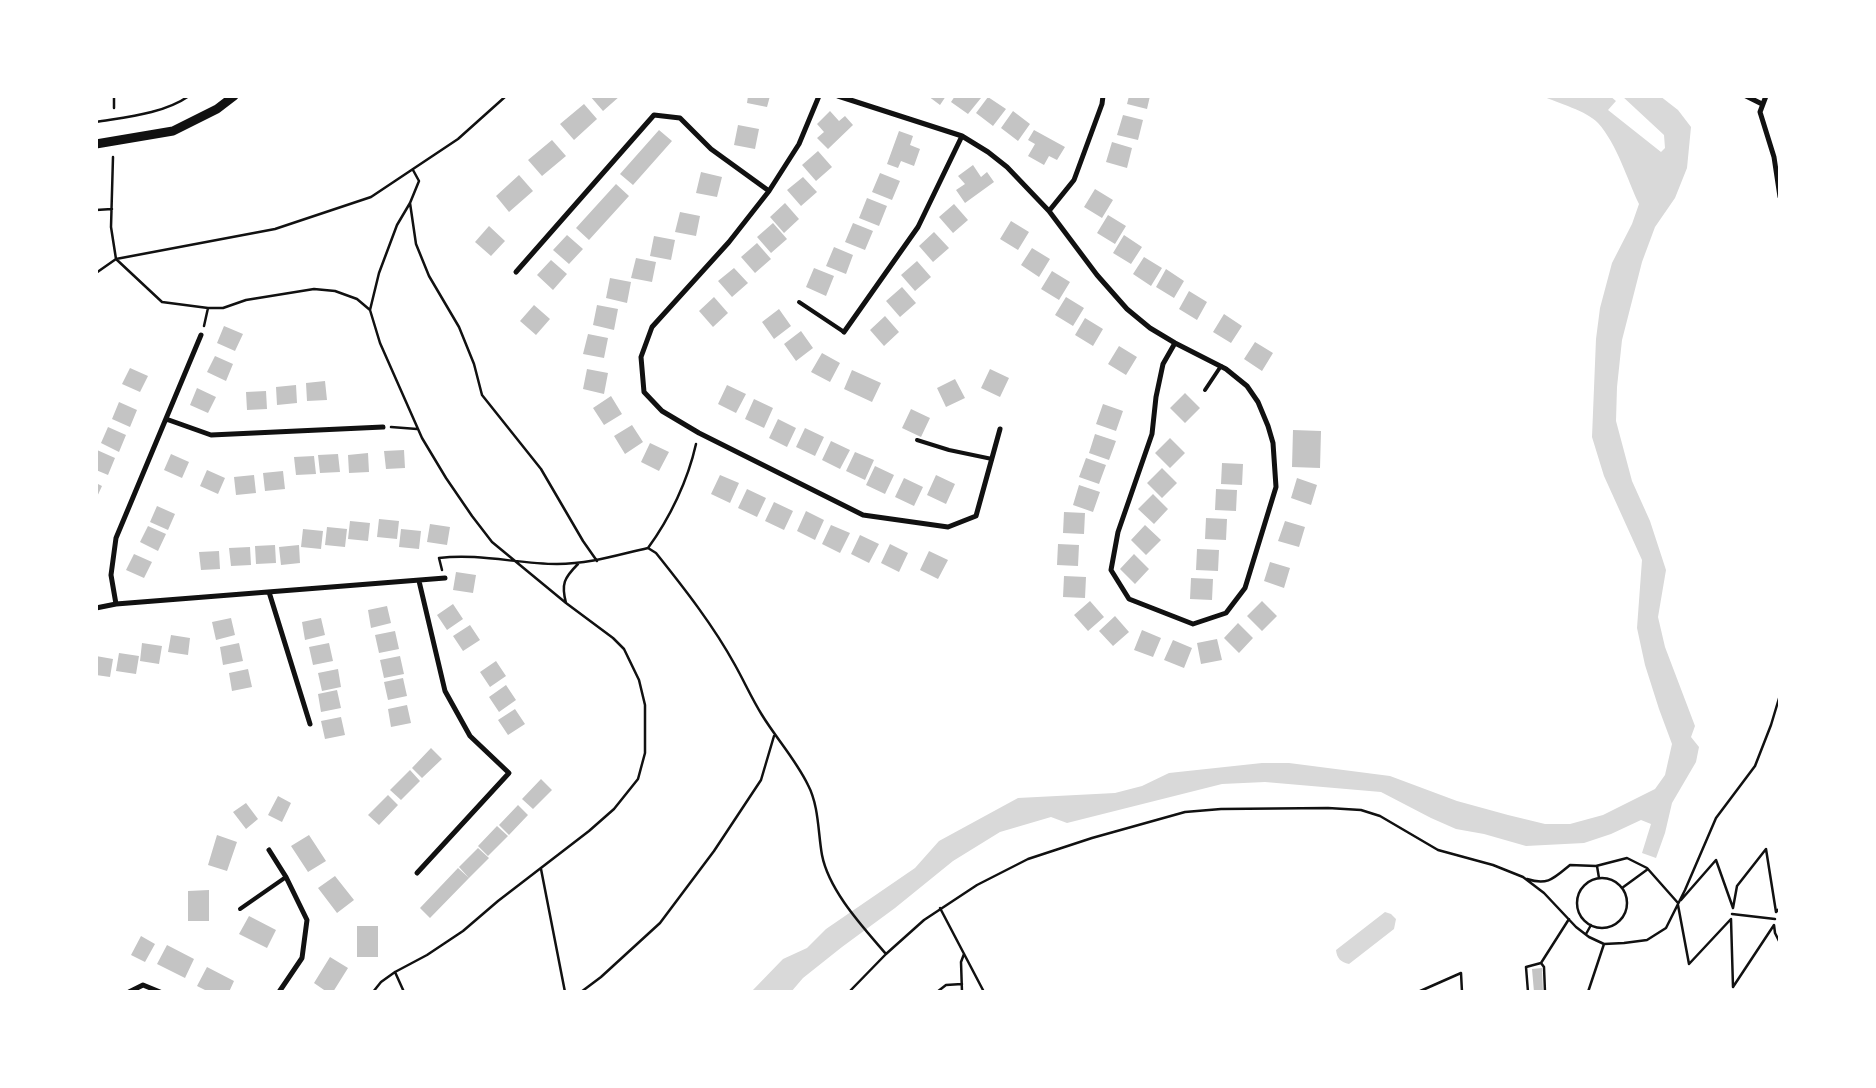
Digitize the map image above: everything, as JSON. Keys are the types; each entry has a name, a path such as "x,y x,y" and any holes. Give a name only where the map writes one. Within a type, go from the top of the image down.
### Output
{"street":[{"path":"96,144 173,131 217,109 234,96"},
{"path":"819,96 799,144 769,191 729,242 652,327 641,356 644,392 662,411 699,433 863,515 948,527 976,516 1000,429"},
{"path":"838,96 962,136 988,152 1007,167 1050,211 1097,275 1127,310 1150,328 1175,343 1221,366 1247,386 1258,402 1273,444 1276,487 1246,588 1226,613 1193,624 1129,599 1111,570 1118,532 1152,434 1156,397 1163,364 1175,343"},
{"path":"1050,211 1074,180 1102,104 1103,96"},
{"path":"1746,96 1762,104"},
{"path":"1766,96 1760,112 1774,157 1780,197"},
{"path":"516,272 654,115 680,118 711,149 769,191"},
{"path":"844,332 918,228 962,136"},
{"path":"116,604 112,575 116,538 201,335"},
{"path":"166,419 211,435 383,427"},
{"path":"96,608 116,604 445,578"},
{"path":"417,873 509,773 470,736 446,691 419,580"},
{"path":"269,592 310,724"},
{"path":"269,850 286,876 307,920 302,958 279,992"},
{"path":"129,992 142,984 160,992"}],"lane":[{"path":"799,302 844,332"},
{"path":"1205,390 1221,366"},
{"path":"917,440 949,450 992,459"},
{"path":"240,910 286,876"}],"path":[{"path":"114,96 114,108"},
{"path":"96,122 168,107 189,96"},
{"path":"96,273 116,259 275,229 371,197 458,139 506,96"},
{"path":"113,157 111,228 116,259 162,302 208,308 224,308 246,300 314,290 335,291 357,299 370,310"},
{"path":"373,992 381,982 395,972 427,955 463,931 614,809 638,779 645,753 645,705 639,680 624,649 613,638 566,603 492,542 446,478 417,428 380,343 370,310 379,273 396,225 410,203 419,181 413,170"},
{"path":"410,203 416,244 429,276 459,327 474,364 482,395 541,469 583,541 597,561"},
{"path":"96,210 112,209"},
{"path":"201,335 208,308"},
{"path":"383,427 417,428"},
{"path":"445,578 439,558 458,556 532,563 579,563 597,561 648,548 662,528 678,495 692,461 699,433"},
{"path":"648,548 656,553 703,616 735,664 774,736 808,785 823,857 830,878 850,908 886,954"},
{"path":"566,603 563,583 579,563"},
{"path":"1523,877 1544,892 1586,934 1604,944 1647,940 1666,928 1716,818 1755,766 1780,695"},
{"path":"581,992 601,977 666,915 714,851 761,780 774,736"},
{"path":"850,992 886,954 940,908 977,885 1028,859 1092,838 1185,812 1220,809 1303,808 1361,810 1380,816 1438,850 1493,865 1537,882 1546,882 1558,876 1570,865 1597,866 1627,858 1648,869 1678,903 1689,964 1731,919"},
{"path":"1774,925 1733,987 1731,919 1737,886 1766,849 1776,912 1775,933 1780,943"},
{"path":"1678,903 1716,860 1732,908"},
{"path":"1597,866 1599,878"},
{"path":"541,869 565,992"},
{"path":"1622,888 1648,869"},
{"path":"1599,878 1613,880 1622,888 1627,901 1626,910 1622,918 1609,927 1601,928 1591,925 1581,917 1577,902 1578,894 1582,887 1599,878"},
{"path":"940,908 984,992"},
{"path":"1776,912 1780,908"},
{"path":"1732,914 1775,919"},
{"path":"1528,992 1526,967 1541,963 1569,919"},
{"path":"1586,934 1591,925"},
{"path":"1588,992 1604,944"},
{"path":"962,992 961,962 964,954"},
{"path":"1541,963 1544,967 1545,992"},
{"path":"395,972 404,992"},
{"path":"1418,992 1461,973 1462,992"},
{"path":"937,992 946,985 962,984"},
{"path":"1426,988 1428,992"}],"shaded area":[{"path":"1542,96 1592,96 1594,98 1610,96 1616,101 1608,110 1661,152 1665,148 1664,135 1622,96 1660,96 1678,110 1691,127 1687,168 1675,198 1655,227 1642,262 1622,340 1617,387 1616,421 1632,481 1650,521 1666,570 1658,617 1665,647 1695,726 1691,737 1699,747 1696,762 1672,803 1665,833 1656,858 1642,853 1651,824 1641,820 1611,834 1584,843 1526,846 1484,834 1456,829 1381,792 1265,782 1222,784 1067,823 1051,817 1000,832 953,861 803,978 791,992 751,992 783,959 807,948 826,929 915,868 939,841 1018,798 1115,793 1142,786 1169,773 1262,763 1289,763 1390,776 1457,801 1508,815 1545,824 1570,824 1603,815 1655,789 1665,775 1672,744 1645,665 1637,628 1642,560 1604,476 1592,437 1596,339 1600,308 1612,263 1632,224 1639,204 1611,141 1598,123 1580,111"},
{"path":"1385,912 1391,914 1396,919 1394,929 1349,964 1340,960 1336,950"}],"building":[{"path":"590,96 620,96 603,111"},
{"path":"748,96 770,96 767,107 747,103"},
{"path":"928,96 946,96 940,105"},
{"path":"955,96 979,96 981,98 968,114 951,102"},
{"path":"1129,96 1150,96 1147,109 1127,104"},
{"path":"988,97 1006,109 993,126 976,113"},
{"path":"584,104 597,119 574,140 560,124"},
{"path":"830,111 839,121 845,116 853,125 828,149 817,138 824,132 817,124"},
{"path":"1013,111 1030,124 1018,141 1001,128"},
{"path":"1123,115 1143,120 1138,140 1117,135"},
{"path":"738,125 759,129 755,149 734,145"},
{"path":"659,130 672,141 633,185 620,174"},
{"path":"1034,130 1065,147 1057,160 1049,156 1044,165 1028,156 1035,144 1028,140"},
{"path":"899,131 913,136 910,145 920,149 914,166 901,161 898,168 887,164"},
{"path":"552,140 566,156 542,176 528,160"},
{"path":"1112,142 1132,148 1127,168 1106,162"},
{"path":"818,151 832,167 816,181 802,165"},
{"path":"973,165 981,177 987,172 994,182 965,203 956,190 965,184 958,176"},
{"path":"701,172 722,177 717,197 696,193"},
{"path":"880,173 900,181 892,200 872,192"},
{"path":"519,175 533,191 509,212 496,196"},
{"path":"803,177 817,192 801,206 787,190"},
{"path":"616,184 629,196 589,240 576,228"},
{"path":"1095,189 1113,200 1102,218 1084,207"},
{"path":"867,198 887,206 879,226 859,218"},
{"path":"785,203 799,219 784,233 770,217"},
{"path":"954,204 968,220 953,233 939,217"},
{"path":"680,212 700,216 696,236 675,232"},
{"path":"1108,215 1126,226 1115,244 1097,233"},
{"path":"1011,221 1029,232 1018,250 1000,239"},
{"path":"773,223 787,239 771,253 757,237"},
{"path":"853,223 873,231 865,250 845,242"},
{"path":"489,226 505,241 491,256 475,242"},
{"path":"934,232 949,248 933,262 919,246"},
{"path":"567,235 583,249 569,264 553,250"},
{"path":"1124,235 1142,247 1131,264 1113,253"},
{"path":"654,236 675,240 671,260 650,256"},
{"path":"757,243 771,259 755,273 741,257"},
{"path":"834,247 853,255 846,274 826,266"},
{"path":"1032,248 1050,259 1039,277 1021,265"},
{"path":"1144,257 1162,268 1151,286 1133,274"},
{"path":"636,258 656,262 652,282 631,278"},
{"path":"551,260 567,274 553,290 537,275"},
{"path":"917,261 931,277 915,291 901,275"},
{"path":"734,268 748,283 732,297 718,281"},
{"path":"814,268 834,276 826,296 806,287"},
{"path":"1166,269 1184,281 1174,298 1156,287"},
{"path":"1052,271 1070,282 1059,300 1041,289"},
{"path":"610,278 631,282 627,303 606,298"},
{"path":"902,287 916,303 900,317 886,301"},
{"path":"1189,291 1207,302 1197,320 1179,309"},
{"path":"714,297 728,313 713,327 699,311"},
{"path":"1066,297 1084,308 1073,326 1055,315"},
{"path":"534,305 550,319 536,335 520,321"},
{"path":"597,305 618,309 614,330 593,325"},
{"path":"779,309 791,326 774,339 762,322"},
{"path":"1224,314 1242,326 1231,343 1213,332"},
{"path":"885,316 899,332 884,346 870,330"},
{"path":"1085,318 1103,329 1093,346 1075,335"},
{"path":"224,326 243,334 235,351 217,343"},
{"path":"801,331 813,348 796,361 784,344"},
{"path":"588,334 608,338 604,358 583,354"},
{"path":"1255,342 1273,353 1262,371 1244,359"},
{"path":"1119,346 1137,357 1126,375 1108,364"},
{"path":"822,353 840,363 830,382 811,372"},
{"path":"215,356 233,364 226,381 207,372"},
{"path":"130,368 148,376 140,392 122,384"},
{"path":"587,369 608,373 604,394 583,389"},
{"path":"990,369 1009,378 1000,397 981,388"},
{"path":"852,370 881,383 872,402 844,389"},
{"path":"955,379 965,398 946,407 937,388"},
{"path":"325,381 327,400 307,401 306,383"},
{"path":"296,385 297,403 277,405 276,387"},
{"path":"727,385 746,394 736,413 718,404"},
{"path":"197,388 216,397 208,413 190,405"},
{"path":"266,391 267,409 247,410 246,392"},
{"path":"1185,393 1200,408 1185,423 1170,408"},
{"path":"611,396 622,414 604,425 593,408"},
{"path":"754,399 773,408 764,428 745,419"},
{"path":"119,402 137,410 130,427 112,419"},
{"path":"1103,404 1123,411 1116,431 1096,424"},
{"path":"911,409 930,418 921,437 902,428"},
{"path":"778,419 796,428 787,447 769,438"},
{"path":"632,425 643,442 625,454 614,436"},
{"path":"108,427 126,435 119,452 101,443"},
{"path":"805,428 824,437 815,456 796,447"},
{"path":"1293,430 1321,431 1320,468 1292,467"},
{"path":"1095,434 1116,441 1109,460 1089,453"},
{"path":"1170,438 1185,453 1170,468 1155,453"},
{"path":"831,441 850,450 840,469 822,460"},
{"path":"650,443 669,452 659,471 641,462"},
{"path":"97,450 115,458 108,475 96,470"},
{"path":"404,450 405,468 386,469 384,451"},
{"path":"855,452 874,460 865,480 846,471"},
{"path":"368,453 369,472 349,473 348,455"},
{"path":"171,454 189,462 182,478 164,470"},
{"path":"338,454 340,472 320,473 318,455"},
{"path":"314,456 316,474 296,475 294,457"},
{"path":"1086,458 1106,465 1099,484 1079,477"},
{"path":"1222,463 1243,464 1242,485 1221,484"},
{"path":"875,466 894,475 885,494 866,485"},
{"path":"1162,468 1177,483 1162,498 1147,483"},
{"path":"207,470 225,478 218,494 200,486"},
{"path":"283,471 285,489 265,491 263,473"},
{"path":"254,475 256,493 236,495 234,477"},
{"path":"720,475 739,483 730,503 711,494"},
{"path":"936,475 955,484 946,504 927,495"},
{"path":"904,478 923,487 914,506 895,497"},
{"path":"1297,478 1317,485 1311,505 1291,498"},
{"path":"96,483 102,486 96,499"},
{"path":"1079,485 1100,492 1093,512 1073,505"},
{"path":"747,489 766,498 757,517 738,508"},
{"path":"1216,489 1237,490 1236,511 1215,510"},
{"path":"1153,494 1168,509 1154,524 1138,509"},
{"path":"774,502 793,511 784,530 765,521"},
{"path":"157,506 175,514 168,530 150,522"},
{"path":"806,511 824,520 815,540 797,531"},
{"path":"1064,512 1085,513 1084,534 1063,533"},
{"path":"1206,518 1227,519 1226,540 1205,539"},
{"path":"379,519 399,521 397,539 377,537"},
{"path":"350,521 370,523 368,541 348,539"},
{"path":"1285,521 1305,527 1299,547 1278,541"},
{"path":"430,524 450,527 447,545 427,542"},
{"path":"831,525 850,533 840,553 822,544"},
{"path":"1145,525 1161,540 1146,555 1131,540"},
{"path":"148,526 166,534 158,551 140,542"},
{"path":"327,527 347,529 345,547 325,545"},
{"path":"303,529 323,531 321,549 301,547"},
{"path":"401,529 421,531 419,549 399,547"},
{"path":"860,535 879,544 869,563 851,554"},
{"path":"890,544 908,553 899,572 881,563"},
{"path":"1058,544 1079,545 1078,566 1057,565"},
{"path":"275,545 276,563 256,564 255,546"},
{"path":"299,545 300,563 281,565 279,547"},
{"path":"250,547 251,565 231,566 229,548"},
{"path":"1197,549 1219,550 1218,571 1196,570"},
{"path":"219,551 220,569 201,570 199,552"},
{"path":"929,551 948,560 938,579 920,570"},
{"path":"134,554 152,562 144,578 126,570"},
{"path":"1134,554 1149,569 1135,584 1120,569"},
{"path":"1270,562 1290,568 1284,588 1264,581"},
{"path":"456,572 476,575 473,593 453,590"},
{"path":"1064,576 1086,577 1085,598 1063,597"},
{"path":"1191,578 1213,579 1212,600 1190,599"},
{"path":"1090,601 1104,617 1088,631 1074,615"},
{"path":"1262,601 1277,616 1262,631 1247,616"},
{"path":"453,604 463,619 447,630 437,615"},
{"path":"387,606 391,623 371,628 368,610"},
{"path":"1115,616 1129,632 1113,646 1099,631"},
{"path":"231,618 235,635 216,640 212,622"},
{"path":"321,618 325,635 305,640 302,622"},
{"path":"1238,623 1253,638 1239,653 1224,638"},
{"path":"470,625 480,640 463,651 453,636"},
{"path":"1142,630 1161,638 1153,657 1134,650"},
{"path":"395,631 399,649 379,653 375,635"},
{"path":"171,635 190,638 188,655 168,652"},
{"path":"1217,639 1222,660 1201,664 1197,643"},
{"path":"1173,640 1192,648 1184,668 1164,660"},
{"path":"142,643 162,646 159,664 140,661"},
{"path":"239,643 243,661 223,665 220,647"},
{"path":"329,643 333,661 313,665 309,647"},
{"path":"119,653 139,656 136,674 116,671"},
{"path":"96,656 113,659 110,677 96,675"},
{"path":"400,656 404,674 384,678 380,660"},
{"path":"496,661 506,676 490,687 480,672"},
{"path":"248,669 252,687 232,691 229,673"},
{"path":"338,669 341,687 322,691 318,673"},
{"path":"403,678 407,696 388,700 384,682"},
{"path":"506,685 516,700 499,712 489,697"},
{"path":"337,690 341,708 321,712 318,694"},
{"path":"407,705 411,723 391,727 388,709"},
{"path":"515,709 525,724 508,735 498,720"},
{"path":"341,717 345,735 325,739 321,721"},
{"path":"431,748 442,759 422,778 412,768"},
{"path":"410,770 420,781 401,800 390,790"},
{"path":"541,779 552,790 533,809 522,799"},
{"path":"388,795 398,805 379,825 368,815"},
{"path":"278,796 291,803 282,822 268,815"},
{"path":"246,803 258,819 246,829 233,812"},
{"path":"518,805 528,815 509,835 499,825"},
{"path":"497,826 508,836 488,856 478,846"},
{"path":"217,835 237,842 227,871 208,865"},
{"path":"309,835 326,861 308,872 291,846"},
{"path":"478,848 489,858 469,878 459,867"},
{"path":"458,868 469,878 430,918 420,908"},
{"path":"335,876 354,900 337,913 318,888"},
{"path":"209,890 209,921 188,921 188,891"},
{"path":"249,916 276,930 267,948 239,934"},
{"path":"357,926 378,926 378,957 357,957"},
{"path":"141,936 155,944 145,962 131,955"},
{"path":"167,945 194,959 185,978 157,964"},
{"path":"330,957 348,968 333,992 327,992 314,983"},
{"path":"207,967 234,981 229,992 209,992 197,986"},
{"path":"1542,968 1543,992 1534,992 1532,969"}]}
